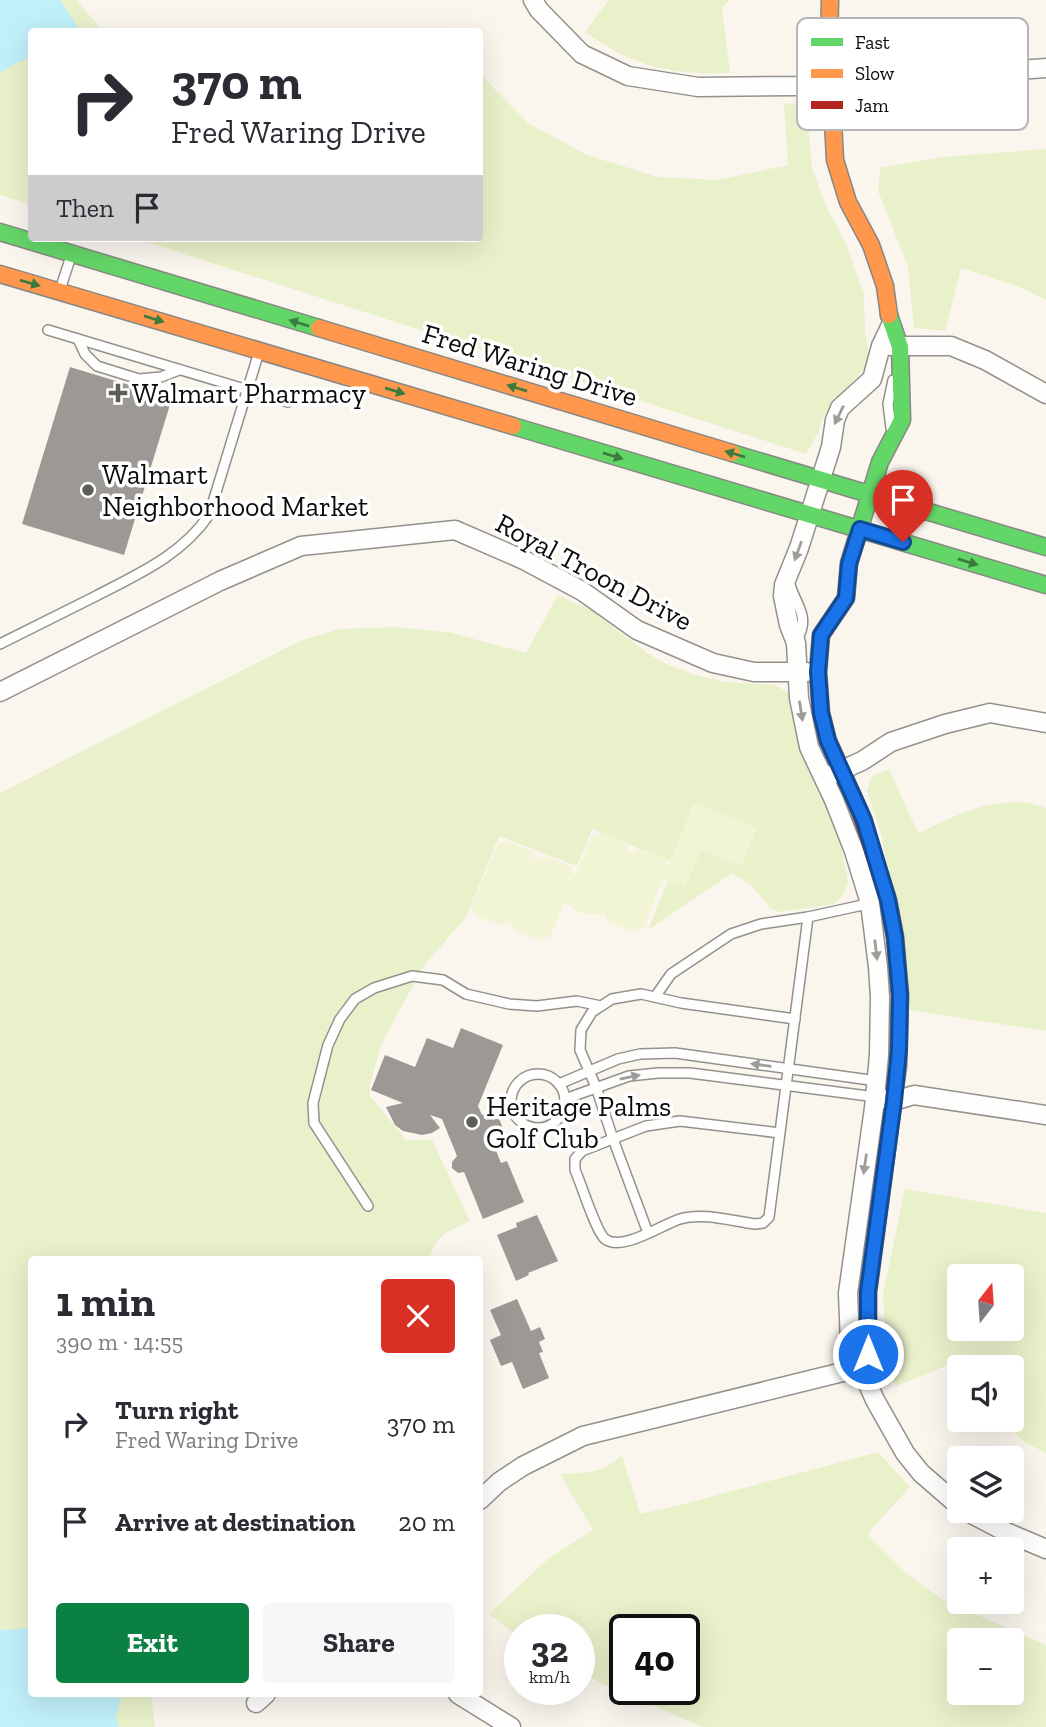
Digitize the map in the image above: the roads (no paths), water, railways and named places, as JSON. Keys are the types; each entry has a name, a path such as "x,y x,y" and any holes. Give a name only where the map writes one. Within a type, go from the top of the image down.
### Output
{"main road":[{"path":"829,18 830,0"},
{"path":"833,130 835,160 840,181 879,265 891,325 900,346 898,381 902,420 880,462 849,564 846,598 821,635 818,672 825,727 873,844 888,900 895,937 900,995 895,1094 868,1292 868,1354 863,1367"},
{"name":"Fred Waring Drive","path":"0,232 28,240"},
{"name":"Fred Waring Drive","path":"34,242 1046,547"},
{"path":"0,274 1046,585"}],"street":[{"path":"534,0 540,10 582,54 628,76 698,87 797,84"},
{"path":"1028,69 1046,68"},
{"path":"891,325 881,346 872,379 840,408 835,420 831,447 783,596 796,635 797,672 805,730 812,756 844,822 870,903 880,997 877,1089 848,1293 850,1343 863,1367 875,1400 905,1453 921,1473 947,1496"},
{"path":"881,346 951,346 985,360 1046,394"},
{"name":"Royal Troon Drive","path":"0,692 220,581 301,547 455,530 524,560 582,591 637,630 713,663 754,672 818,672"},
{"path":"823,778 862,761 891,742 944,724 990,713 1046,723"},
{"path":"877,1089 895,1094 1046,1115"},
{"path":"483,1497 499,1482 523,1466 583,1436 863,1367"},
{"path":"991,1523 1046,1549"},
{"path":"462,1697 500,1724"}],"lane":[{"path":"60,291 72,253"},
{"path":"48,330 288,402"},
{"path":"78,339 85,354 97,366 139,379 162,377 179,370"},
{"path":"0,644 148,569 174,553 198,532 209,515 260,350"},
{"path":"872,379 898,381"},
{"path":"796,635 821,635"},
{"path":"655,997 671,974 731,934 761,923 808,917 888,900"},
{"path":"780,1133 680,1121 646,1126 582,1151 575,1159 575,1170 602,1237 613,1244 624,1243 682,1219 700,1217 764,1223 769,1217 787,1087 808,917"},
{"path":"369,1206 314,1123 313,1103 328,1045 340,1019 355,999 374,988 412,976 443,980 466,993 509,1004 537,1006 577,1000 601,1006"},
{"path":"648,1233 580,1049 581,1030 592,1012 612,999 641,994 795,1019"},
{"path":"559,1084 618,1059 640,1054 675,1053 789,1069 877,1089"},
{"path":"565,1099 629,1076 658,1073 690,1073 787,1087 877,1089"},
{"path":"543,1075 559,1084 565,1099 560,1117 546,1127 529,1126 515,1116 511,1099 513,1091 526,1077 543,1075"}],"water":[{"path":"0,0 60,0 78,28 28,28 28,59 0,73"},
{"path":"28,1628 28,1697 121,1697 116,1718 119,1727 0,1727 0,1630"}],"place":[{"name":"Walmart Pharmacy","path":"118,393"},
{"name":"Walmart Neighborhood Market","path":"88,490"},
{"name":"Heritage Palms Golf Club","path":"472,1122"}]}
